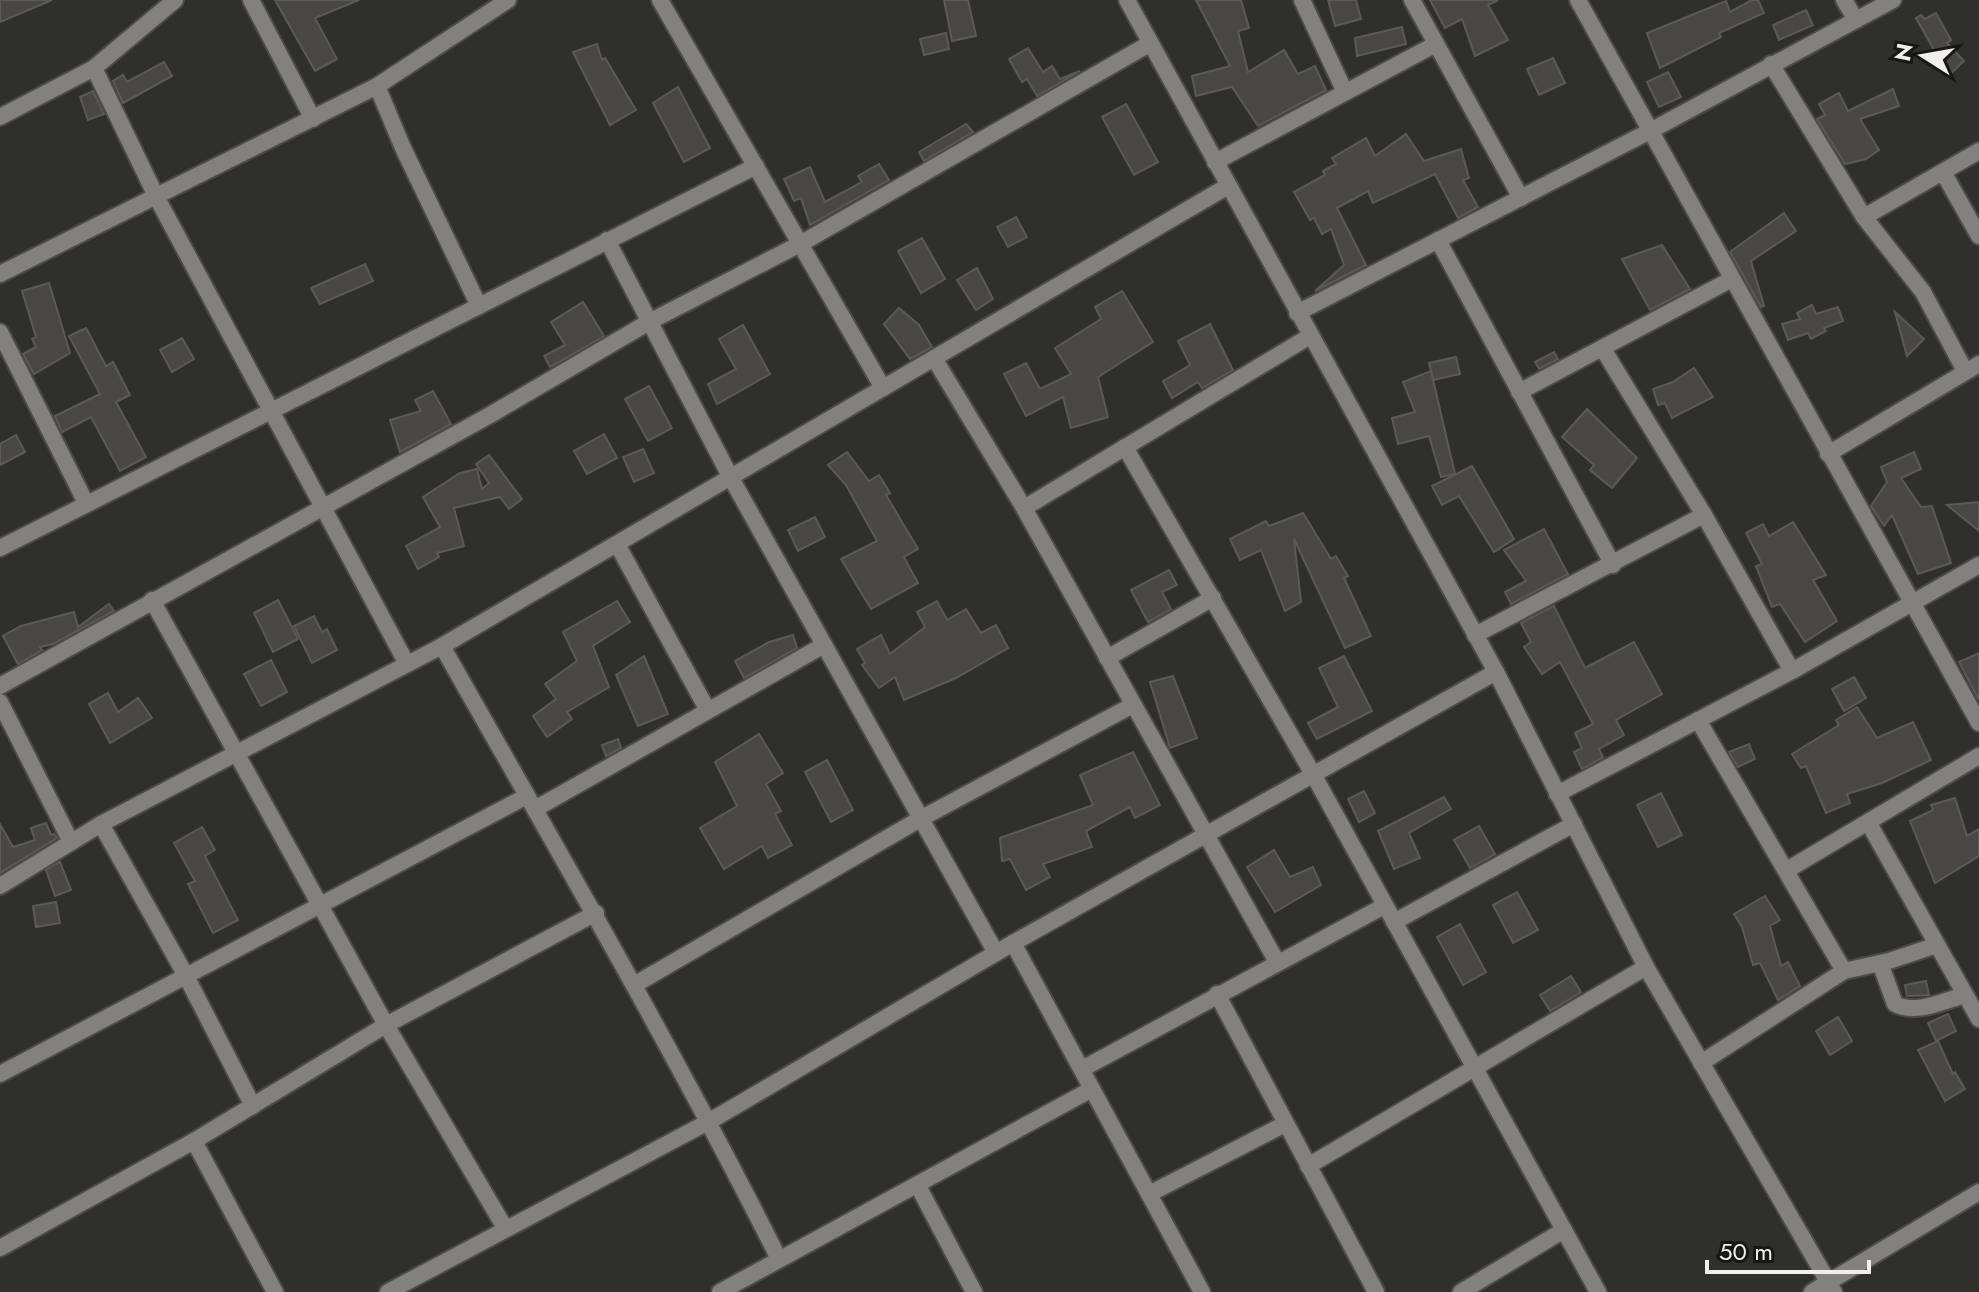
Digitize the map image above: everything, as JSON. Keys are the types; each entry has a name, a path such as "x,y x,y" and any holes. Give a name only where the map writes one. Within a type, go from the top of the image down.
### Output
{"street":[{"path":"0,117 94,68 175,0"},
{"path":"251,0 313,119"},
{"path":"0,274 377,86 508,0"},
{"path":"660,0 883,388"},
{"path":"1127,0 1496,672 1646,967 1831,1287"},
{"path":"1302,0 1344,90"},
{"path":"1412,0 1521,198"},
{"path":"1578,0 1979,723"},
{"path":"1844,0 1856,20"},
{"path":"1297,313 1652,130 1893,0"},
{"path":"0,686 649,322 800,244 1149,44"},
{"path":"1215,162 1344,90 1436,44"},
{"path":"1771,64 1864,217 1923,292 1972,367 1828,454"},
{"path":"94,68 157,198 407,664"},
{"path":"377,86 403,148 479,306"},
{"path":"1864,217 1979,151"},
{"path":"0,548 756,166"},
{"path":"1943,172 1979,236"},
{"path":"0,886 101,824 442,646 1228,186"},
{"path":"607,240 731,478 996,953"},
{"path":"1438,240 1613,565"},
{"path":"1519,392 1732,279"},
{"path":"0,332 86,503"},
{"path":"1024,508 1310,336"},
{"path":"1603,349 1704,515 1792,671"},
{"path":"934,358 1024,508 1204,836 1277,962"},
{"path":"1125,447 1313,774 1598,1292"},
{"path":"1475,635 1704,515"},
{"path":"617,544 707,709"},
{"path":"1557,794 1792,671 1979,565"},
{"path":"1107,658 1213,598"},
{"path":"152,600 320,908 505,1228"},
{"path":"0,1074 185,974 531,802 824,645"},
{"path":"442,646 596,913 710,1121 779,1259"},
{"path":"388,1292 710,1121 1013,943 1496,672"},
{"path":"0,702 71,842"},
{"path":"634,985 920,819 1133,705"},
{"path":"1698,720 1844,971"},
{"path":"1787,870 1979,756"},
{"path":"1868,822 1979,1019"},
{"path":"101,824 185,974 253,1106"},
{"path":"1394,922 1574,824"},
{"path":"1082,1069 1384,906"},
{"path":"0,1248 194,1141 386,1025 596,913"},
{"path":"1013,943 1202,1292"},
{"path":"1701,1063 1844,971 1937,945"},
{"path":"1880,963 1895,1004 1904,1009 1965,995"},
{"path":"1308,1166 1646,967"},
{"path":"1217,994 1376,1292"},
{"path":"720,1292 1092,1089"},
{"path":"1149,1194 1285,1124"},
{"path":"194,1141 275,1292"},
{"path":"918,1186 974,1292"},
{"path":"1812,1292 1831,1287 1976,1201"},
{"path":"1461,1292 1564,1230"},
{"path":"746,1277 755,1292"}],"building":[{"path":"0,0 52,0 0,22"},
{"path":"275,0 359,0 315,18 337,59 315,71"},
{"path":"944,0 968,0 976,36 952,41"},
{"path":"1196,0 1241,0 1249,28 1238,31 1248,72 1284,50 1298,74 1315,66 1326,90 1258,126 1232,87 1196,96 1192,76 1230,66"},
{"path":"1328,0 1356,0 1361,19 1335,26"},
{"path":"1430,0 1498,0 1488,5 1508,40 1475,56 1462,19 1445,28"},
{"path":"1758,0 1764,13 1719,33 1721,37 1660,68 1647,33 1726,1 1730,12"},
{"path":"1806,10 1813,25 1779,40 1773,25"},
{"path":"1936,13 1951,40 1947,43 1964,61 1949,75 1935,60 1938,57 1916,18 1921,15 1925,19"},
{"path":"1402,27 1406,44 1357,56 1355,38"},
{"path":"946,33 949,49 924,55 920,39"},
{"path":"597,44 602,60 605,58 636,110 610,125 573,52"},
{"path":"1028,48 1043,72 1052,66 1060,79 1080,71 1037,96 1027,79 1022,82 1009,59"},
{"path":"1553,58 1565,83 1539,95 1527,69"},
{"path":"164,62 172,76 123,103 113,81 123,75 127,82"},
{"path":"1668,72 1681,97 1659,107 1647,82"},
{"path":"678,87 710,148 684,162 653,103"},
{"path":"1893,89 1899,106 1860,119 1879,150 1866,159 1845,164 1817,119 1825,115 1819,104 1839,93 1848,111"},
{"path":"93,91 104,114 88,120 80,97"},
{"path":"1126,104 1158,162 1134,175 1102,117"},
{"path":"966,124 973,132 924,161 919,152"},
{"path":"1406,134 1424,161 1461,149 1469,178 1463,180 1478,207 1458,218 1435,174 1373,203 1368,191 1337,208 1366,265 1315,291 1344,265 1331,229 1322,234 1294,192 1325,175 1323,171 1336,164 1332,158 1366,138 1375,156"},
{"path":"879,164 889,180 810,225 801,198 794,201 784,179 810,167 825,202 862,182 858,176"},
{"path":"1784,213 1796,231 1751,261 1764,306 1761,307 1730,252"},
{"path":"1016,217 1027,237 1008,247 997,227"},
{"path":"922,238 945,279 921,293 898,251"},
{"path":"1662,245 1690,289 1650,310 1622,259"},
{"path":"365,264 373,281 320,304 311,288"},
{"path":"977,268 993,299 976,310 957,280"},
{"path":"49,283 70,353 34,374 23,354 36,347 32,339 36,337 22,291"},
{"path":"1122,291 1153,342 1098,377 1108,417 1071,428 1063,397 1026,416 1004,374 1026,363 1040,389 1071,374 1055,348 1101,319 1095,307"},
{"path":"583,302 604,336 550,367 544,356 565,345 551,322"},
{"path":"1812,305 1816,314 1838,307 1843,321 1824,328 1826,331 1811,339 1808,333 1788,340 1782,324 1800,319 1797,313"},
{"path":"899,308 919,325 932,347 910,359 884,324"},
{"path":"1895,312 1924,339 1907,356"},
{"path":"1210,324 1233,370 1202,388 1198,382 1172,398 1163,381 1190,365 1178,341"},
{"path":"743,325 770,374 717,404 708,384 736,369 719,339"},
{"path":"86,328 106,366 113,362 130,395 116,402 146,457 120,471 91,417 62,432 55,416 100,394 69,336"},
{"path":"182,338 194,359 172,372 160,350"},
{"path":"1554,352 1558,359 1539,369 1535,362"},
{"path":"1456,357 1460,374 1433,380 1429,363"},
{"path":"1694,368 1713,397 1672,418 1665,403 1658,405 1653,389 1673,382"},
{"path":"1431,371 1455,474 1441,477 1429,436 1398,444 1392,418 1415,412 1403,382"},
{"path":"649,386 672,428 648,441 625,399"},
{"path":"433,391 451,424 400,452 390,420 421,411 415,400"},
{"path":"1587,409 1637,458 1612,488 1590,470 1594,465 1562,437"},
{"path":"604,434 617,458 587,474 574,451"},
{"path":"16,435 25,452 0,465 0,444"},
{"path":"643,449 654,473 634,482 623,457"},
{"path":"847,452 869,481 879,475 890,493 886,495 918,549 904,557 918,583 871,609 841,559 877,541 846,485 828,465"},
{"path":"1914,452 1921,469 1901,478 1921,507 1932,506 1951,563 1918,574 1892,515 1884,526 1871,506 1887,482 1881,467"},
{"path":"489,455 522,499 509,509 500,497 454,508 464,546 437,553 439,557 418,569 406,546 440,527 423,497 460,473 477,469 482,489 489,483 476,464"},
{"path":"1472,466 1514,539 1494,552 1459,496 1442,505 1432,486"},
{"path":"1979,502 1979,531 1947,505"},
{"path":"1303,513 1331,559 1336,556 1348,576 1344,578 1371,636 1345,648 1294,539 1301,602 1285,611 1261,550 1240,560 1230,539 1266,521 1269,526"},
{"path":"815,517 825,537 798,551 788,530"},
{"path":"1793,522 1826,575 1813,580 1837,621 1805,642 1780,604 1772,607 1756,566 1762,564 1746,533 1763,524 1769,536"},
{"path":"1544,529 1568,574 1511,604 1505,592 1526,581 1504,550"},
{"path":"1169,570 1177,585 1162,592 1171,609 1148,622 1131,590"},
{"path":"278,600 298,639 273,652 254,613"},
{"path":"617,601 630,622 593,646 609,687 567,712 572,719 547,737 533,716 556,699 545,684 577,661 563,632"},
{"path":"937,601 947,620 966,609 981,633 996,625 1008,648 956,678 904,700 895,677 879,688 862,665 865,663 857,649 881,635 890,654 925,627 917,612"},
{"path":"109,604 114,611 53,644 40,647 42,650 18,664 3,636 21,626 74,612 78,627"},
{"path":"1554,606 1585,668 1634,642 1662,694 1616,720 1624,735 1599,749 1603,757 1582,769 1574,752 1582,748 1575,733 1593,724 1560,662 1542,674 1524,647 1531,642 1521,623"},
{"path":"314,616 322,632 327,629 337,650 312,663 294,626"},
{"path":"793,635 797,648 744,678 735,661 769,642"},
{"path":"1979,653 1979,700 1959,662"},
{"path":"644,656 668,714 638,726 616,675"},
{"path":"1344,656 1372,711 1317,739 1308,723 1338,707 1319,668"},
{"path":"271,660 287,692 261,706 244,674"},
{"path":"1173,676 1197,738 1170,748 1150,682"},
{"path":"1854,677 1866,698 1844,711 1832,689"},
{"path":"108,693 118,712 138,698 152,718 110,743 89,704"},
{"path":"1857,707 1877,738 1913,722 1931,760 1882,783 1847,794 1850,803 1826,813 1806,766 1801,768 1792,754 1839,725 1836,720"},
{"path":"759,734 783,773 766,784 781,811 775,814 792,845 768,858 762,846 724,869 700,828 737,806 715,762"},
{"path":"618,739 621,748 606,756 602,745"},
{"path":"1749,744 1755,759 1738,767 1729,752"},
{"path":"1133,752 1160,805 1135,818 1130,807 1086,831 1092,847 1043,864 1050,877 1026,890 1010,859 1002,861 1000,838 1093,805 1080,775"},
{"path":"827,760 853,810 831,822 805,772"},
{"path":"1364,791 1375,813 1359,822 1348,799"},
{"path":"1661,793 1682,835 1658,847 1637,805"},
{"path":"1444,797 1451,809 1409,833 1420,858 1394,869 1378,831"},
{"path":"1955,798 1967,836 1979,829 1979,856 1935,883 1910,821 1933,810 1931,805"},
{"path":"46,823 51,835 57,838 0,873 0,824 13,847 35,840 31,828"},
{"path":"1479,826 1495,854 1470,868 1454,840"},
{"path":"202,827 215,850 205,856 238,920 213,933 188,884 195,881 174,843"},
{"path":"1274,850 1290,877 1313,867 1321,885 1275,912 1247,867"},
{"path":"60,862 71,890 55,896 46,870"},
{"path":"1517,892 1538,930 1513,943 1493,905"},
{"path":"1765,896 1780,920 1770,926 1781,966 1788,962 1800,986 1778,1000 1760,963 1753,965 1742,927 1734,914"},
{"path":"56,902 60,923 36,927 33,906"},
{"path":"1460,924 1486,972 1463,985 1437,937"},
{"path":"1571,976 1581,992 1550,1011 1540,995"},
{"path":"1926,981 1929,995 1907,996 1905,985"},
{"path":"1948,1014 1956,1031 1936,1041 1928,1023"},
{"path":"1838,1017 1852,1041 1830,1055 1816,1031"},
{"path":"1938,1041 1953,1074 1955,1072 1965,1089 1945,1101 1918,1050"}]}
